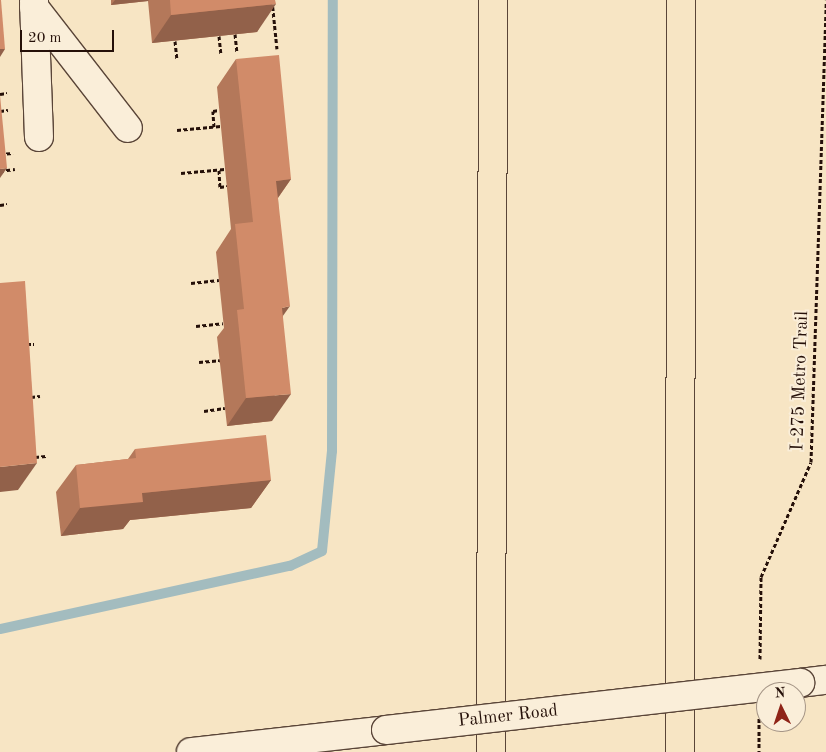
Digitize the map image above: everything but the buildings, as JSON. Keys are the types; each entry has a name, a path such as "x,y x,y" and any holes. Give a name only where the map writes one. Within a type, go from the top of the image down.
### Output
{"highway":[{"path":"491,752 493,0"},
{"path":"680,0 680,752"}],"street":[{"path":"34,3 128,128"},
{"path":"34,3 39,137"},
{"name":"Palmer Road","path":"191,752 813,682"}],"path":[{"path":"272,0 277,49"},
{"name":"I-275 Metro Trail","path":"760,665 761,577 811,462 826,0"},
{"path":"235,34 238,52"},
{"path":"219,36 220,55"},
{"path":"175,41 177,59"},
{"path":"0,94 8,93"},
{"path":"0,111 9,110"},
{"path":"214,127 213,111 219,110"},
{"path":"177,130 221,126"},
{"path":"0,154 13,153"},
{"path":"0,171 15,169"},
{"path":"181,173 226,169"},
{"path":"219,170 220,187 227,186"},
{"path":"0,205 7,204"},
{"path":"192,282 219,280"},
{"path":"196,326 223,323"},
{"path":"16,343 34,344"},
{"path":"199,362 220,360"},
{"path":"23,398 40,396"},
{"path":"204,411 225,408"},
{"path":"30,458 46,456"},
{"path":"759,732 759,752"}],"waterway":[{"path":"0,629 290,566 322,551 332,451 333,0"}]}
